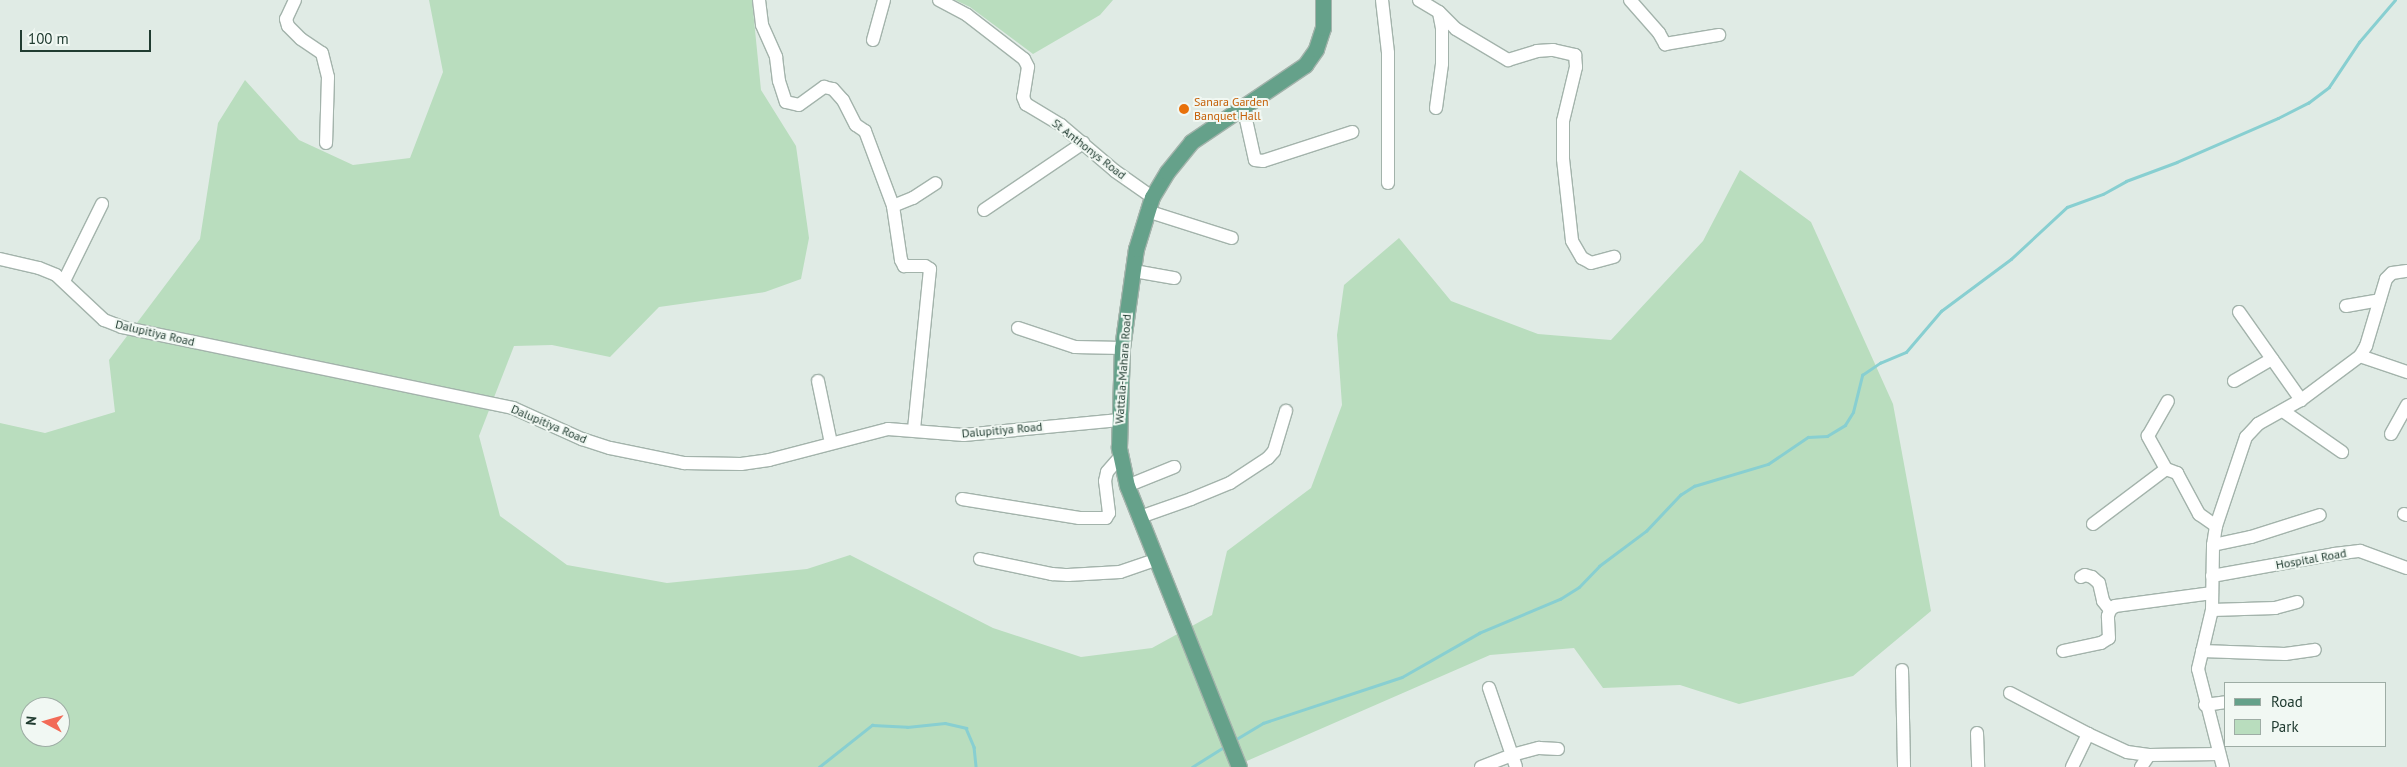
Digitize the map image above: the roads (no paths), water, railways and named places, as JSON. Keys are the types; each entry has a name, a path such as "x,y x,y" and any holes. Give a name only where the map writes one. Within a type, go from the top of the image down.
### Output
{"main road":[{"name":"Wattala-Mahara Road","path":"1237,765 1127,486 1119,447 1122,348 1136,249 1150,204 1167,172 1191,142 1305,65 1316,50 1323,28 1323,0"}],"street":[{"path":"295,0 286,19 288,26 301,39 322,53 328,77 326,143"},
{"path":"758,0 762,25 776,57 779,81 786,102 799,106 824,87 833,89 843,100 856,125 865,131 893,206 901,260 904,266 925,266 930,269 914,430"},
{"path":"873,40 884,0"},
{"name":"St Anthonys Road","path":"939,0 967,14 1024,59 1028,67 1023,97 1026,104 1061,125 1150,204 1232,238"},
{"path":"1382,0 1388,53 1388,184"},
{"path":"1419,0 1439,12 1456,29 1508,60 1537,51 1553,50 1575,55 1576,67 1563,121 1563,159 1572,241 1582,258 1591,263 1614,257"},
{"path":"1630,0 1659,33 1665,44 1719,35"},
{"path":"1436,108 1442,64 1442,28 1439,12"},
{"path":"1243,106 1255,160 1263,161 1352,132"},
{"path":"984,210 1083,143"},
{"path":"893,206 913,198 936,183"},
{"path":"64,281 102,204"},
{"name":"Dalupitiya Road","path":"0,259 56,274 104,320 122,328 513,408 582,439 610,448 684,464 741,464 769,460 888,428 964,435 1119,420"},
{"path":"1134,271 1174,278"},
{"path":"2223,767 2198,669 2212,610 2213,545 2216,526 2246,437 2258,424 2301,400 2360,356 2366,346 2386,279 2392,272 2407,271"},
{"path":"2346,306 2379,300"},
{"path":"2239,312 2301,400"},
{"path":"1018,328 1075,347 1122,348"},
{"path":"2360,356 2407,372"},
{"path":"2234,381 2272,359"},
{"path":"818,381 831,443"},
{"path":"2168,401 2148,436 2166,469 2176,473 2199,514 2216,526"},
{"path":"2391,434 2407,406"},
{"path":"1140,516 1191,499 1230,483 1268,458 1274,451 1286,411"},
{"path":"2283,411 2342,452"},
{"path":"962,499 1079,518 1106,518 1109,513 1105,481 1107,472 1122,455"},
{"path":"1127,486 1174,467"},
{"path":"2093,524 2166,469"},
{"path":"2213,545 2251,537 2320,515"},
{"name":"Hospital Road","path":"2212,576 2360,551 2407,568"},
{"path":"980,559 1052,574 1068,575 1120,572 1157,559"},
{"path":"2081,577 2092,577 2099,583 2103,600 2110,610"},
{"path":"2063,651 2101,643 2109,638 2108,616 2110,610 2115,606 2212,593"},
{"path":"2212,610 2275,608 2297,602"},
{"path":"2202,651 2285,654 2315,650"},
{"path":"1902,670 1904,767"},
{"path":"1489,688 1514,761"},
{"path":"2010,693 2127,752 2149,755 2219,754"},
{"path":"2206,706 2224,702"},
{"path":"1977,733 1978,767"},
{"path":"2072,767 2088,734"},
{"path":"1481,767 1514,761 1539,748 1558,748"},
{"path":"2141,767 2149,755"}],"waterway":[{"path":"1233,741 1263,723 1402,677 1479,633 1560,599 1579,587 1599,566 1646,531 1680,495 1694,486 1768,464 1808,437 1827,436 1845,425 1853,412 1862,375 1880,363 1906,352 1941,311 2011,259 2067,207 2103,194 2126,181 2177,162 2308,103 2329,87 2359,42 2395,0"},
{"path":"819,767 872,725 907,727 945,723 966,728 974,747 976,767"},
{"path":"1192,767 1224,747"}],"place":[{"name":"Sanara Garden Banquet Hall","path":"1184,109"}]}
